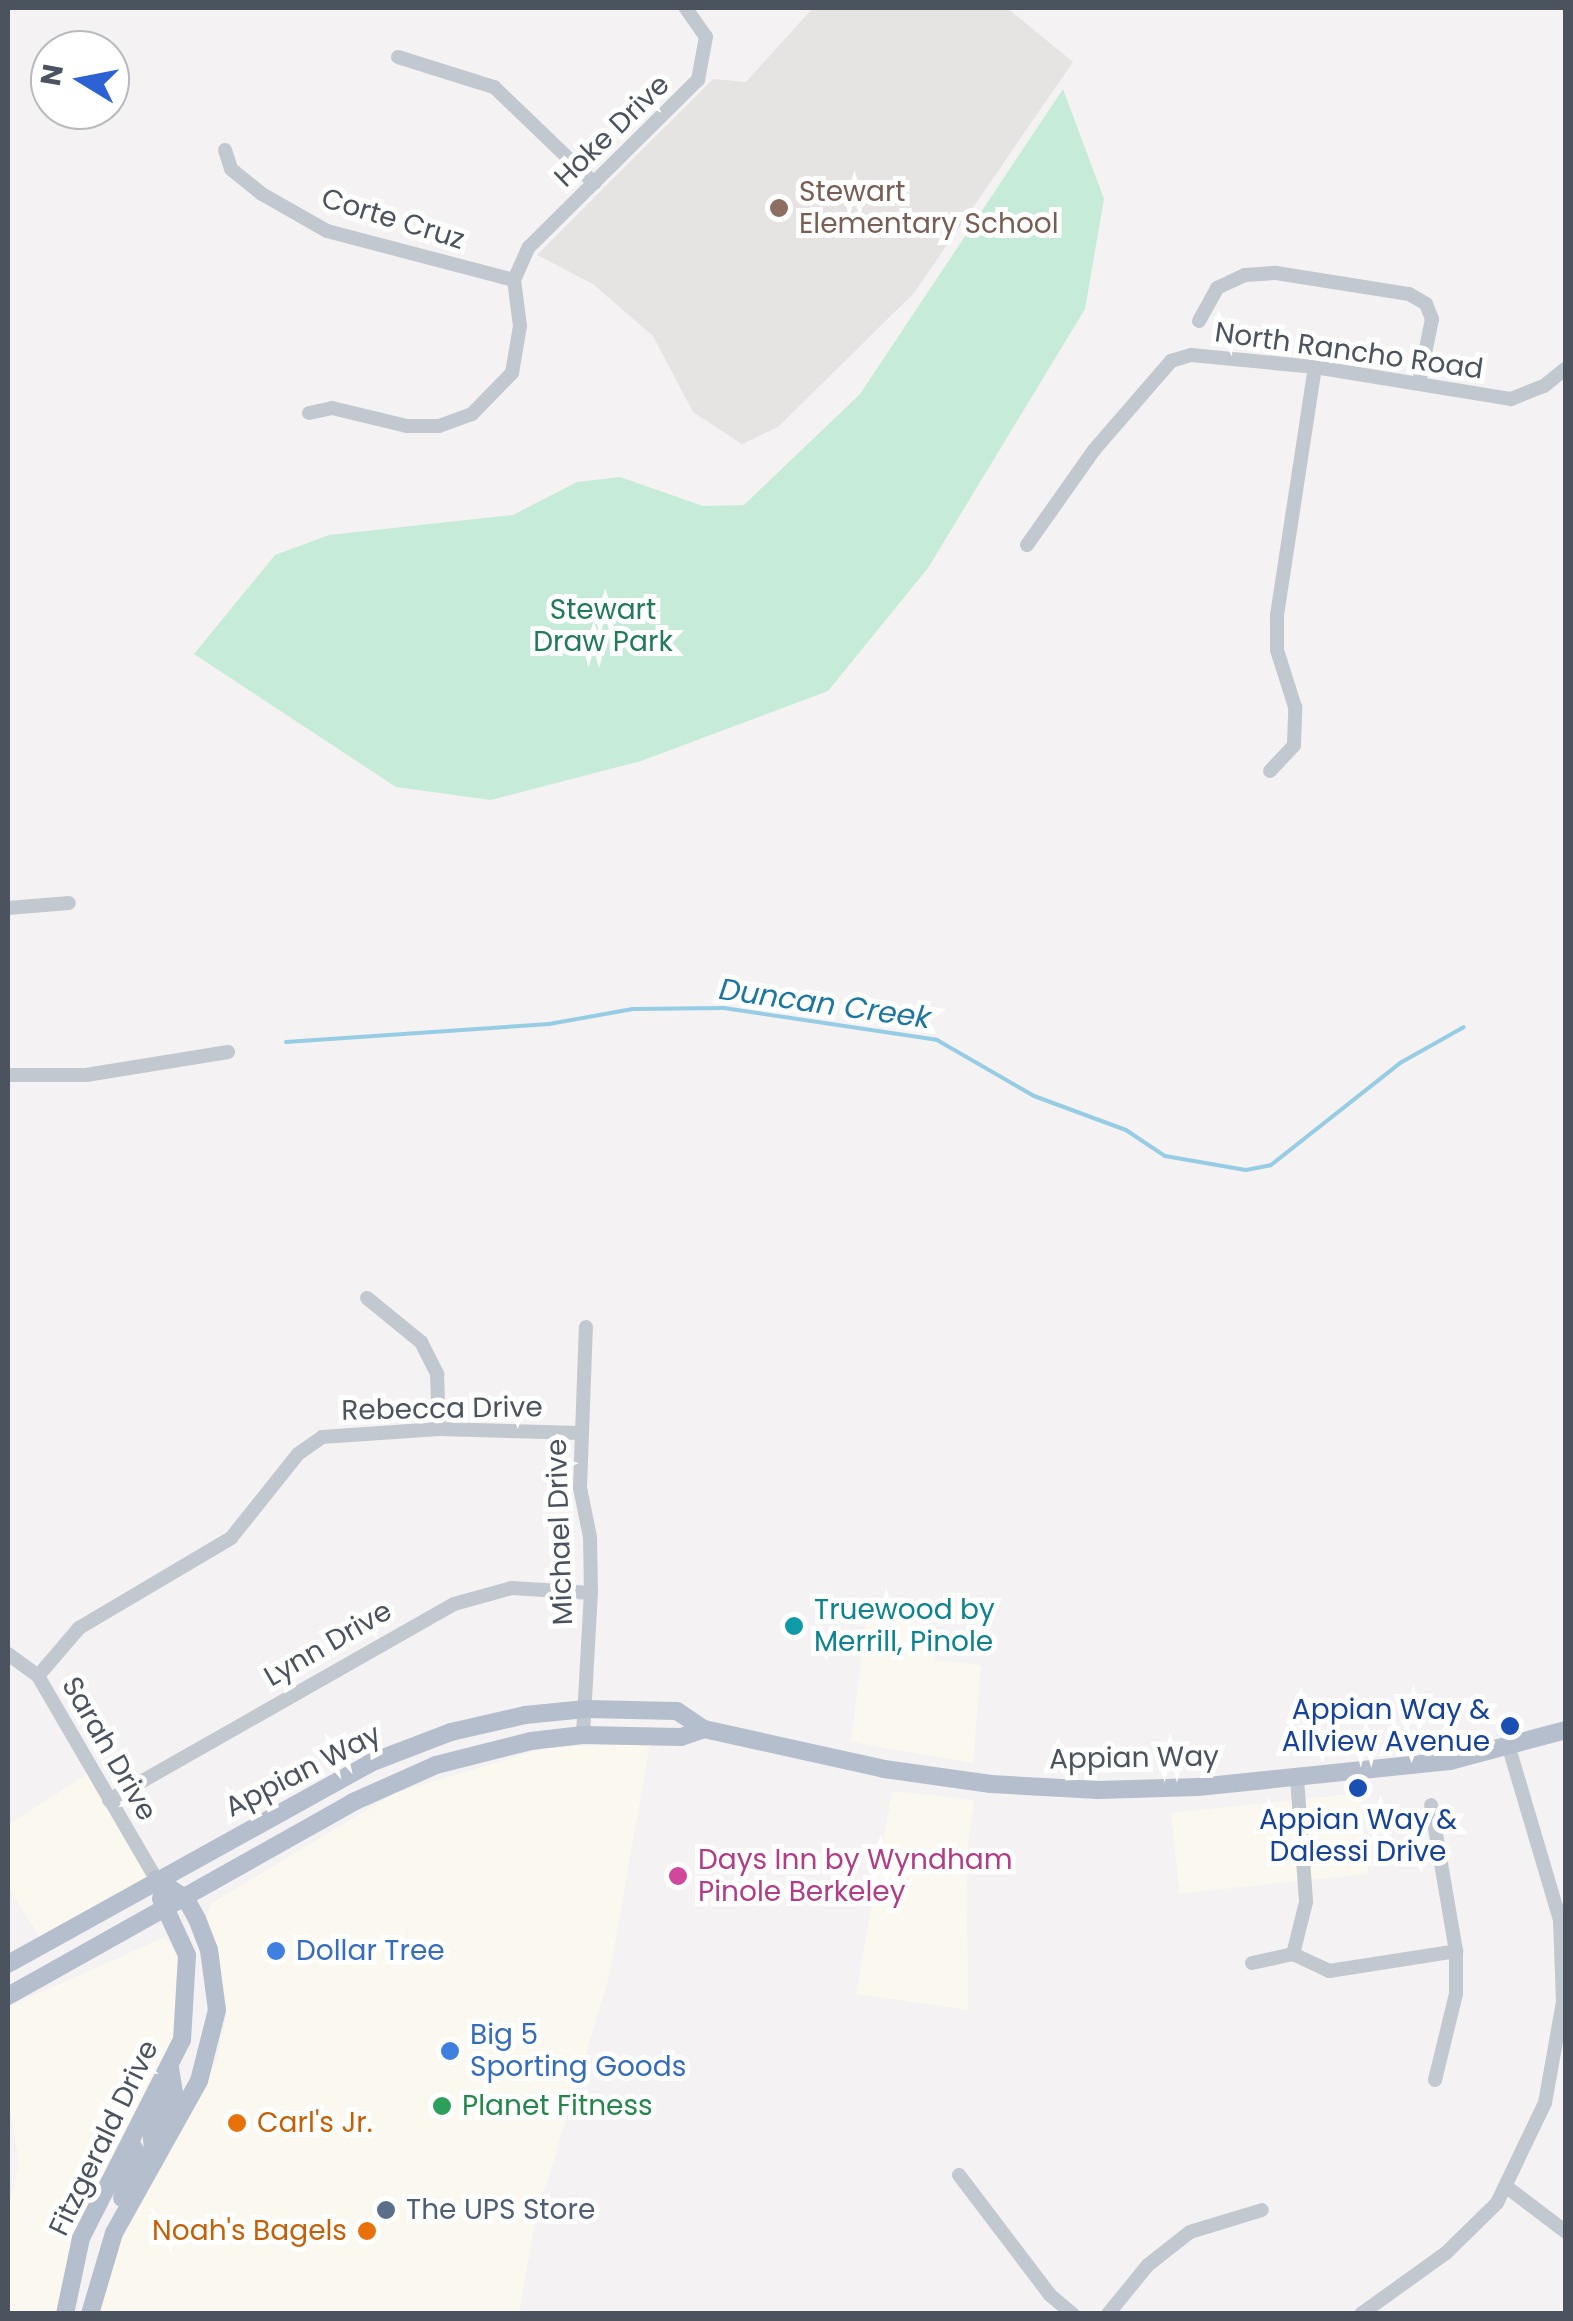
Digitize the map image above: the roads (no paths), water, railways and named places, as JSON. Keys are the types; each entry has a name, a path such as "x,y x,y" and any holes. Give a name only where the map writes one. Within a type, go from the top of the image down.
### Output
{"main road":[{"name":"Appian Way","path":"8,1964 370,1763 467,1728 586,1708 677,1711 704,1729 991,1784 1176,1788 1297,1778 1509,1748 1566,1730"},
{"name":"Appian Way","path":"8,1996 392,1782 488,1749 583,1734 681,1738 704,1729"},
{"path":"156,1879 186,1899"},
{"name":"Fitzgerald Drive","path":"65,2314 81,2238 182,2040 191,1981 187,1955 164,1910 156,1879"},
{"name":"Fitzgerald Drive","path":"90,2314 114,2232 199,2080 218,2010 210,1950 186,1899"},
{"path":"153,2164 152,2136 174,2093 170,2067"},
{"path":"114,2232 137,2154 131,2143"}],"street":[{"name":"Hoke Drive","path":"514,280 529,248 698,80 706,37 686,8"},
{"path":"398,56 494,87 594,184"},
{"name":"Corte Cruz","path":"225,150 232,169 262,194 327,231 514,280"},
{"path":"1198,320 1216,288 1245,275 1276,273 1408,294 1426,304 1432,319 1419,382"},
{"path":"310,414 332,408 407,426 439,426 472,414 512,373 520,326 514,280"},
{"name":"North Rancho Road","path":"1027,545 1094,450 1171,361 1191,355 1314,367 1512,399 1544,386 1566,368"},
{"path":"1270,772 1294,746 1294,707 1277,650 1277,614 1314,367"},
{"path":"8,908 69,903"},
{"path":"8,1075 86,1075 228,1052"},
{"path":"367,1298 422,1342 437,1374 439,1429"},
{"name":"Michael Drive","path":"583,1734 591,1593 580,1433 586,1327"},
{"name":"Rebecca Drive","path":"38,1676 79,1628 231,1538 298,1454 322,1436 439,1429 580,1433"},
{"name":"Lynn Drive","path":"110,1800 454,1604 512,1588 591,1593"},
{"name":"Sarah Drive","path":"8,1654 38,1676 156,1879"},
{"path":"1361,2314 1446,2253 1508,2188 1531,2143 1556,2053 1563,1919 1509,1748"},
{"path":"1294,1954 1306,1902 1297,1778"},
{"path":"1431,1805 1456,1952 1456,1994 1436,2080"},
{"path":"1252,1963 1294,1954 1329,1971 1456,1952"},
{"path":"959,2174 1050,2296 1074,2314"},
{"path":"1508,2188 1566,2232"},
{"path":"1108,2314 1148,2265 1190,2232 1262,2210"}],"waterway":[{"name":"Duncan Creek","path":"286,1042 549,1024 633,1009 724,1008 937,1040 1034,1096 1126,1130 1165,1156 1246,1170 1271,1165 1400,1063 1464,1027"}],"place":[{"name":"Stewart Elementary School","path":"779,208"},
{"name":"Truewood by Merrill, Pinole","path":"794,1626"},
{"name":"Appian Way & Allview Avenue","path":"1510,1726"},
{"name":"Appian Way & Dalessi Drive","path":"1358,1788"},
{"name":"Days Inn by Wyndham Pinole Berkeley","path":"678,1876"},
{"name":"Dollar Tree","path":"276,1951"},
{"name":"Big 5 Sporting Goods","path":"450,2051"},
{"name":"Planet Fitness","path":"442,2106"},
{"name":"Carl's Jr.","path":"237,2123"},
{"name":"The UPS Store","path":"386,2210"},
{"name":"Noah's Bagels","path":"367,2231"}],"park label":[{"name":"Stewart Draw Park","path":"603,626"}]}
